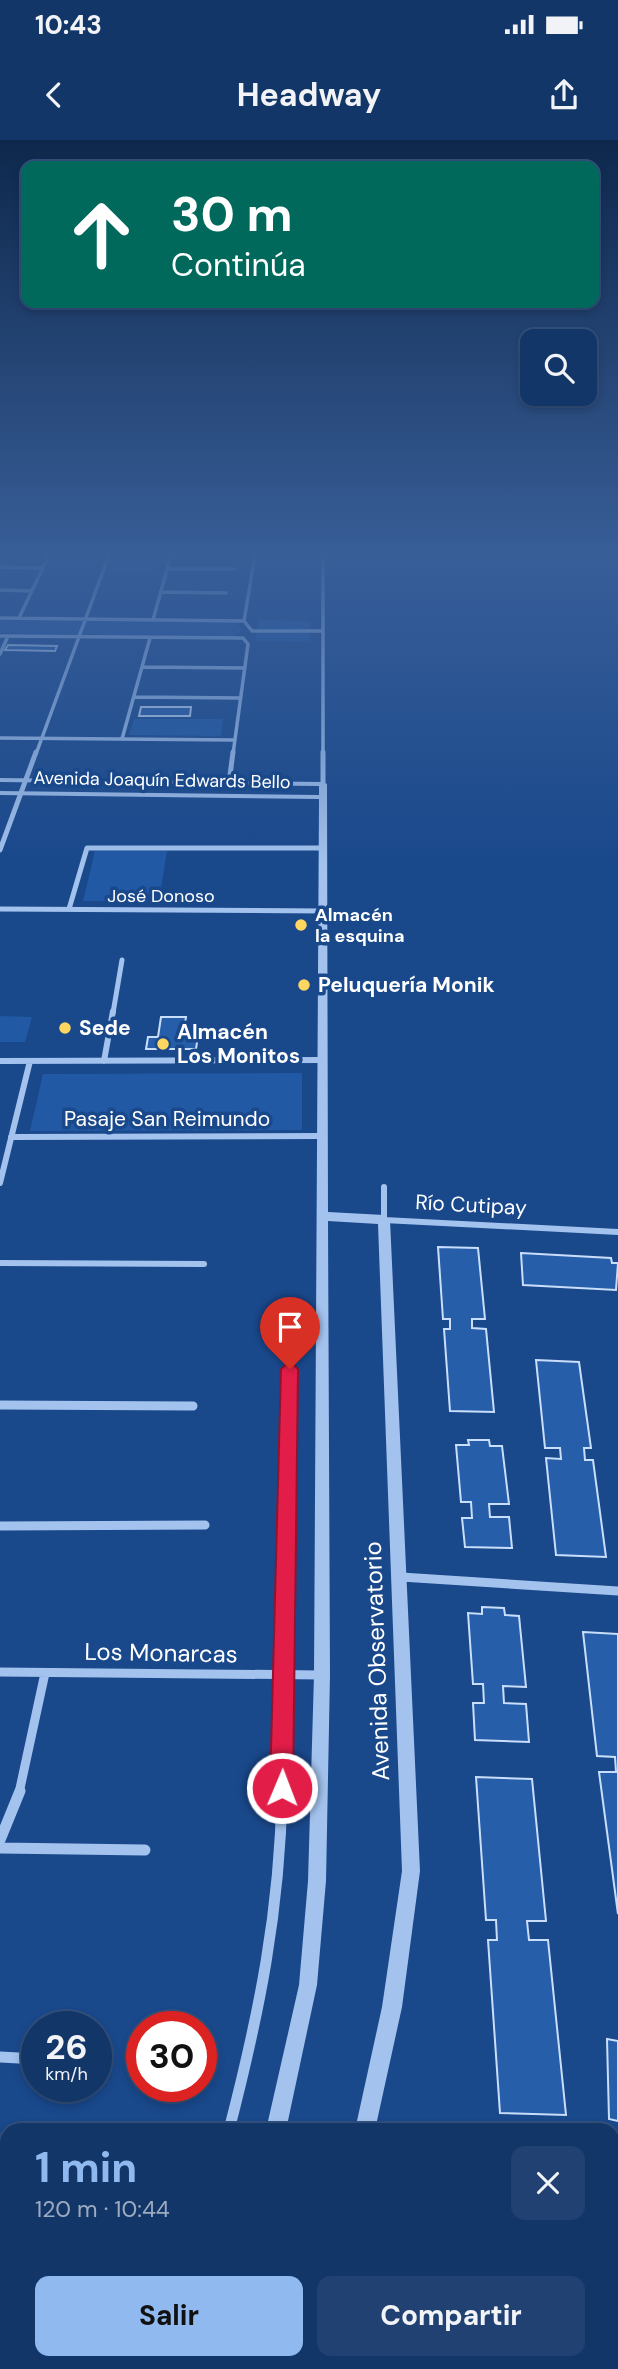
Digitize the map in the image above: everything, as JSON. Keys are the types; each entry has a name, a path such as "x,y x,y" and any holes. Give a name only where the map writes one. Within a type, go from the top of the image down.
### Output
{"street":[{"path":"0,849 71,659"},
{"path":"122,739 144,659"},
{"path":"229,783 246,659"},
{"path":"278,2123 302,2019 312,1955 317,1881 322,1675 323,659"},
{"path":"142,667 245,668"},
{"path":"134,697 241,698"},
{"path":"0,737 235,740"},
{"name":"Avenida Joaquín Edwards Bello","path":"0,780 323,784"},
{"name":"Avenida Joaquín Edwards Bello","path":"0,793 323,797"},
{"path":"69,909 87,848 323,848"},
{"name":"José Donoso","path":"0,909 323,911"},
{"path":"104,1060 122,960"},
{"path":"0,1061 323,1060"},
{"path":"0,1184 30,1061"},
{"name":"Pasaje San Reimundo","path":"12,1137 323,1136"},
{"name":"Avenida Observatorio","path":"367,2123 392,2007 411,1871 384,1186"},
{"name":"Río Cutipay","path":"322,1216 618,1232"},
{"path":"0,1263 204,1264"},
{"path":"231,2123 258,2017 273,1923 281,1836 290,1369"},
{"path":"0,1405 193,1406"},
{"path":"0,1525 205,1525"},
{"path":"401,1577 618,1591"},
{"name":"Los Monarcas","path":"0,1672 322,1675"},
{"path":"0,1840 22,1788 45,1673"},
{"path":"0,1848 145,1850"},
{"path":"0,2057 21,2058"}],"shaded area":[{"path":"134,719 223,719 221,736 129,735"},
{"path":"95,851 167,851 159,901 83,901"},
{"path":"0,1016 32,1017 25,1042 0,1042"},
{"path":"302,1073 302,1130 30,1131 43,1074"}],"building":[{"path":"141,707 191,707 190,716 139,716"},
{"path":"161,1017 186,1017 183,1036 198,1036 196,1049 146,1049 148,1037 158,1037"},
{"path":"438,1247 478,1248 485,1319 472,1319 472,1328 486,1329 494,1412 450,1411 444,1329 450,1329 450,1319 443,1319"},
{"path":"521,1253 611,1258 612,1263 618,1263 616,1290 523,1285"},
{"path":"536,1360 579,1362 591,1448 584,1448 585,1460 593,1460 606,1557 556,1555 546,1458 561,1459 560,1448 545,1448"},
{"path":"468,1440 489,1440 490,1446 502,1446 509,1504 489,1504 490,1517 509,1517 512,1548 465,1547 462,1518 472,1518 471,1502 461,1502 456,1445 469,1445"},
{"path":"482,1607 504,1608 505,1615 519,1616 526,1687 503,1686 504,1703 526,1704 529,1742 475,1740 473,1703 484,1703 483,1684 473,1684 468,1613 482,1614"},
{"path":"583,1632 618,1634 618,1914 599,1772 616,1772 615,1757 597,1756"},
{"path":"476,1777 532,1779 546,1921 527,1921 529,1940 548,1940 566,2115 500,2113 488,1940 497,1940 496,1920 486,1920"},
{"path":"607,2039 618,2041 618,2121 609,2119"}],"place":[{"name":"Almacén la esquina","path":"301,925"},
{"name":"Peluquería Monik","path":"304,985"},
{"name":"Sede","path":"65,1028"},
{"name":"Almacén Los Monitos","path":"163,1044"}],"route":[{"path":"282,1788 290,1369"}]}
